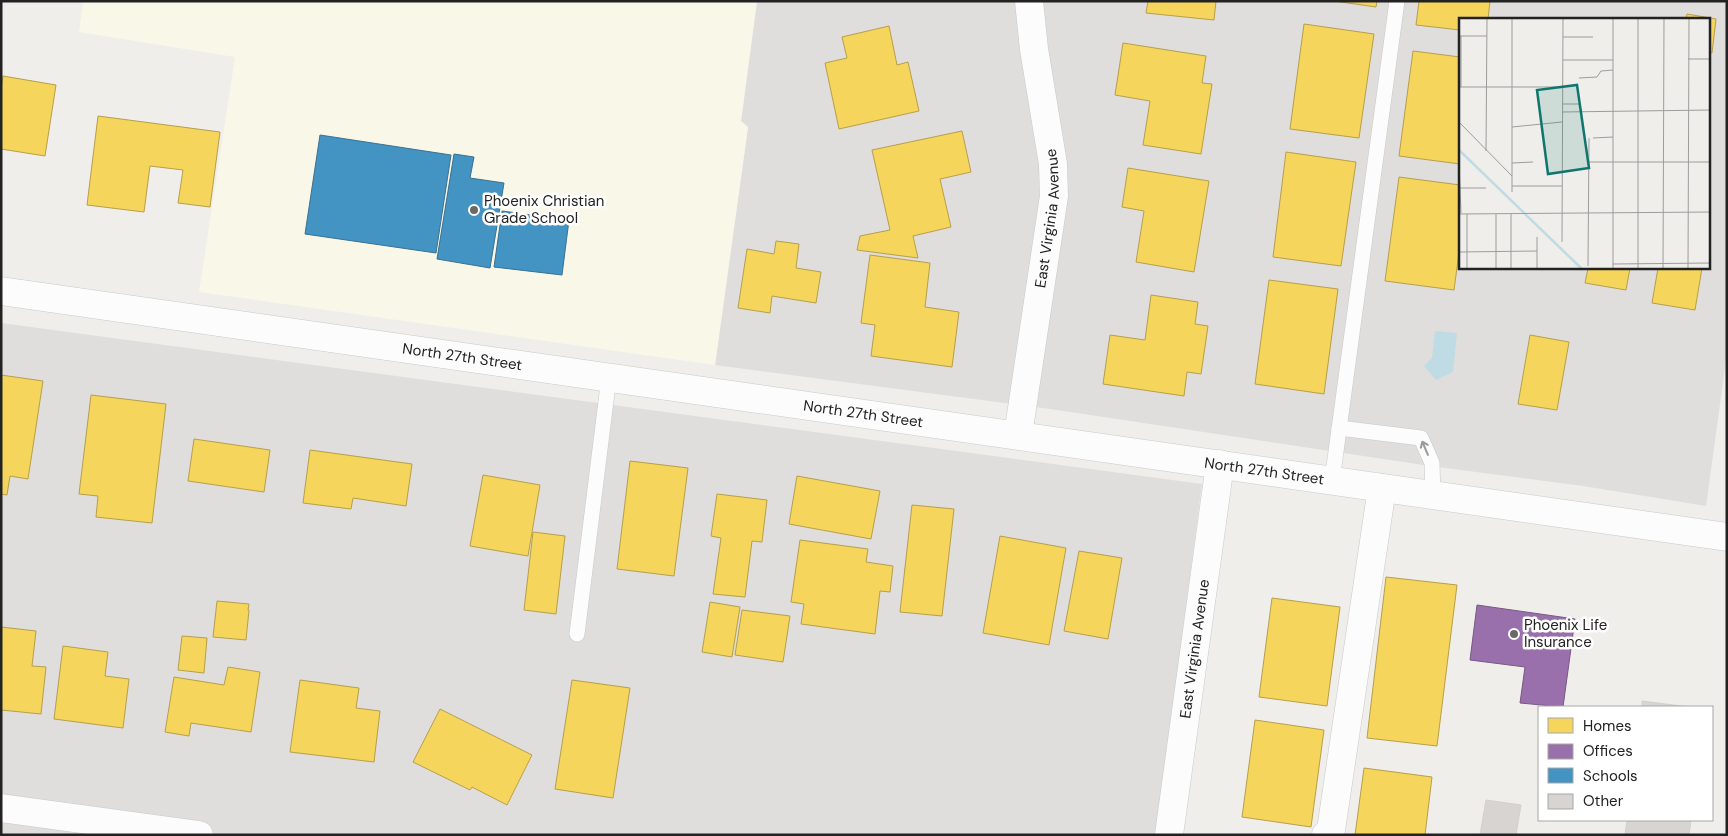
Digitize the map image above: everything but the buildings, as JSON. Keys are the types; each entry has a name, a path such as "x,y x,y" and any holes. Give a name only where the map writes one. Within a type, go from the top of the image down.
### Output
{"street":[{"name":"East Virginia Avenue","path":"1018,435 1054,196 1053,164 1034,49 1029,1"},
{"name":"North 27th Street","path":"1,291 1727,537"},
{"name":"East Virginia Avenue","path":"1169,835 1220,464"},
{"path":"1326,835 1331,830 1382,488"},
{"path":"1,808 126,830 198,835"}],"lane":[{"path":"1332,481 1397,1"},
{"path":"576,634 609,377"},
{"path":"1339,428 1422,438 1432,464 1433,495"}],"shaded area":[{"name":"Phoenix Christian Grade School","path":"83,1 757,1 741,121 748,127 715,365 199,292 235,57 79,32"},
{"path":"757,1 1727,1 1727,353 1706,506 1583,486 1430,466 1050,409 715,365 748,127 741,121"},
{"path":"1,323 1202,484 1156,835 1,835"}],"water":[{"path":"1435,331 1457,333 1453,372 1436,380 1424,366 1432,358"}],"place":[{"name":"Phoenix Christian Grade School","path":"474,210"},
{"name":"Phoenix Life Insurance","path":"1514,634"}]}
